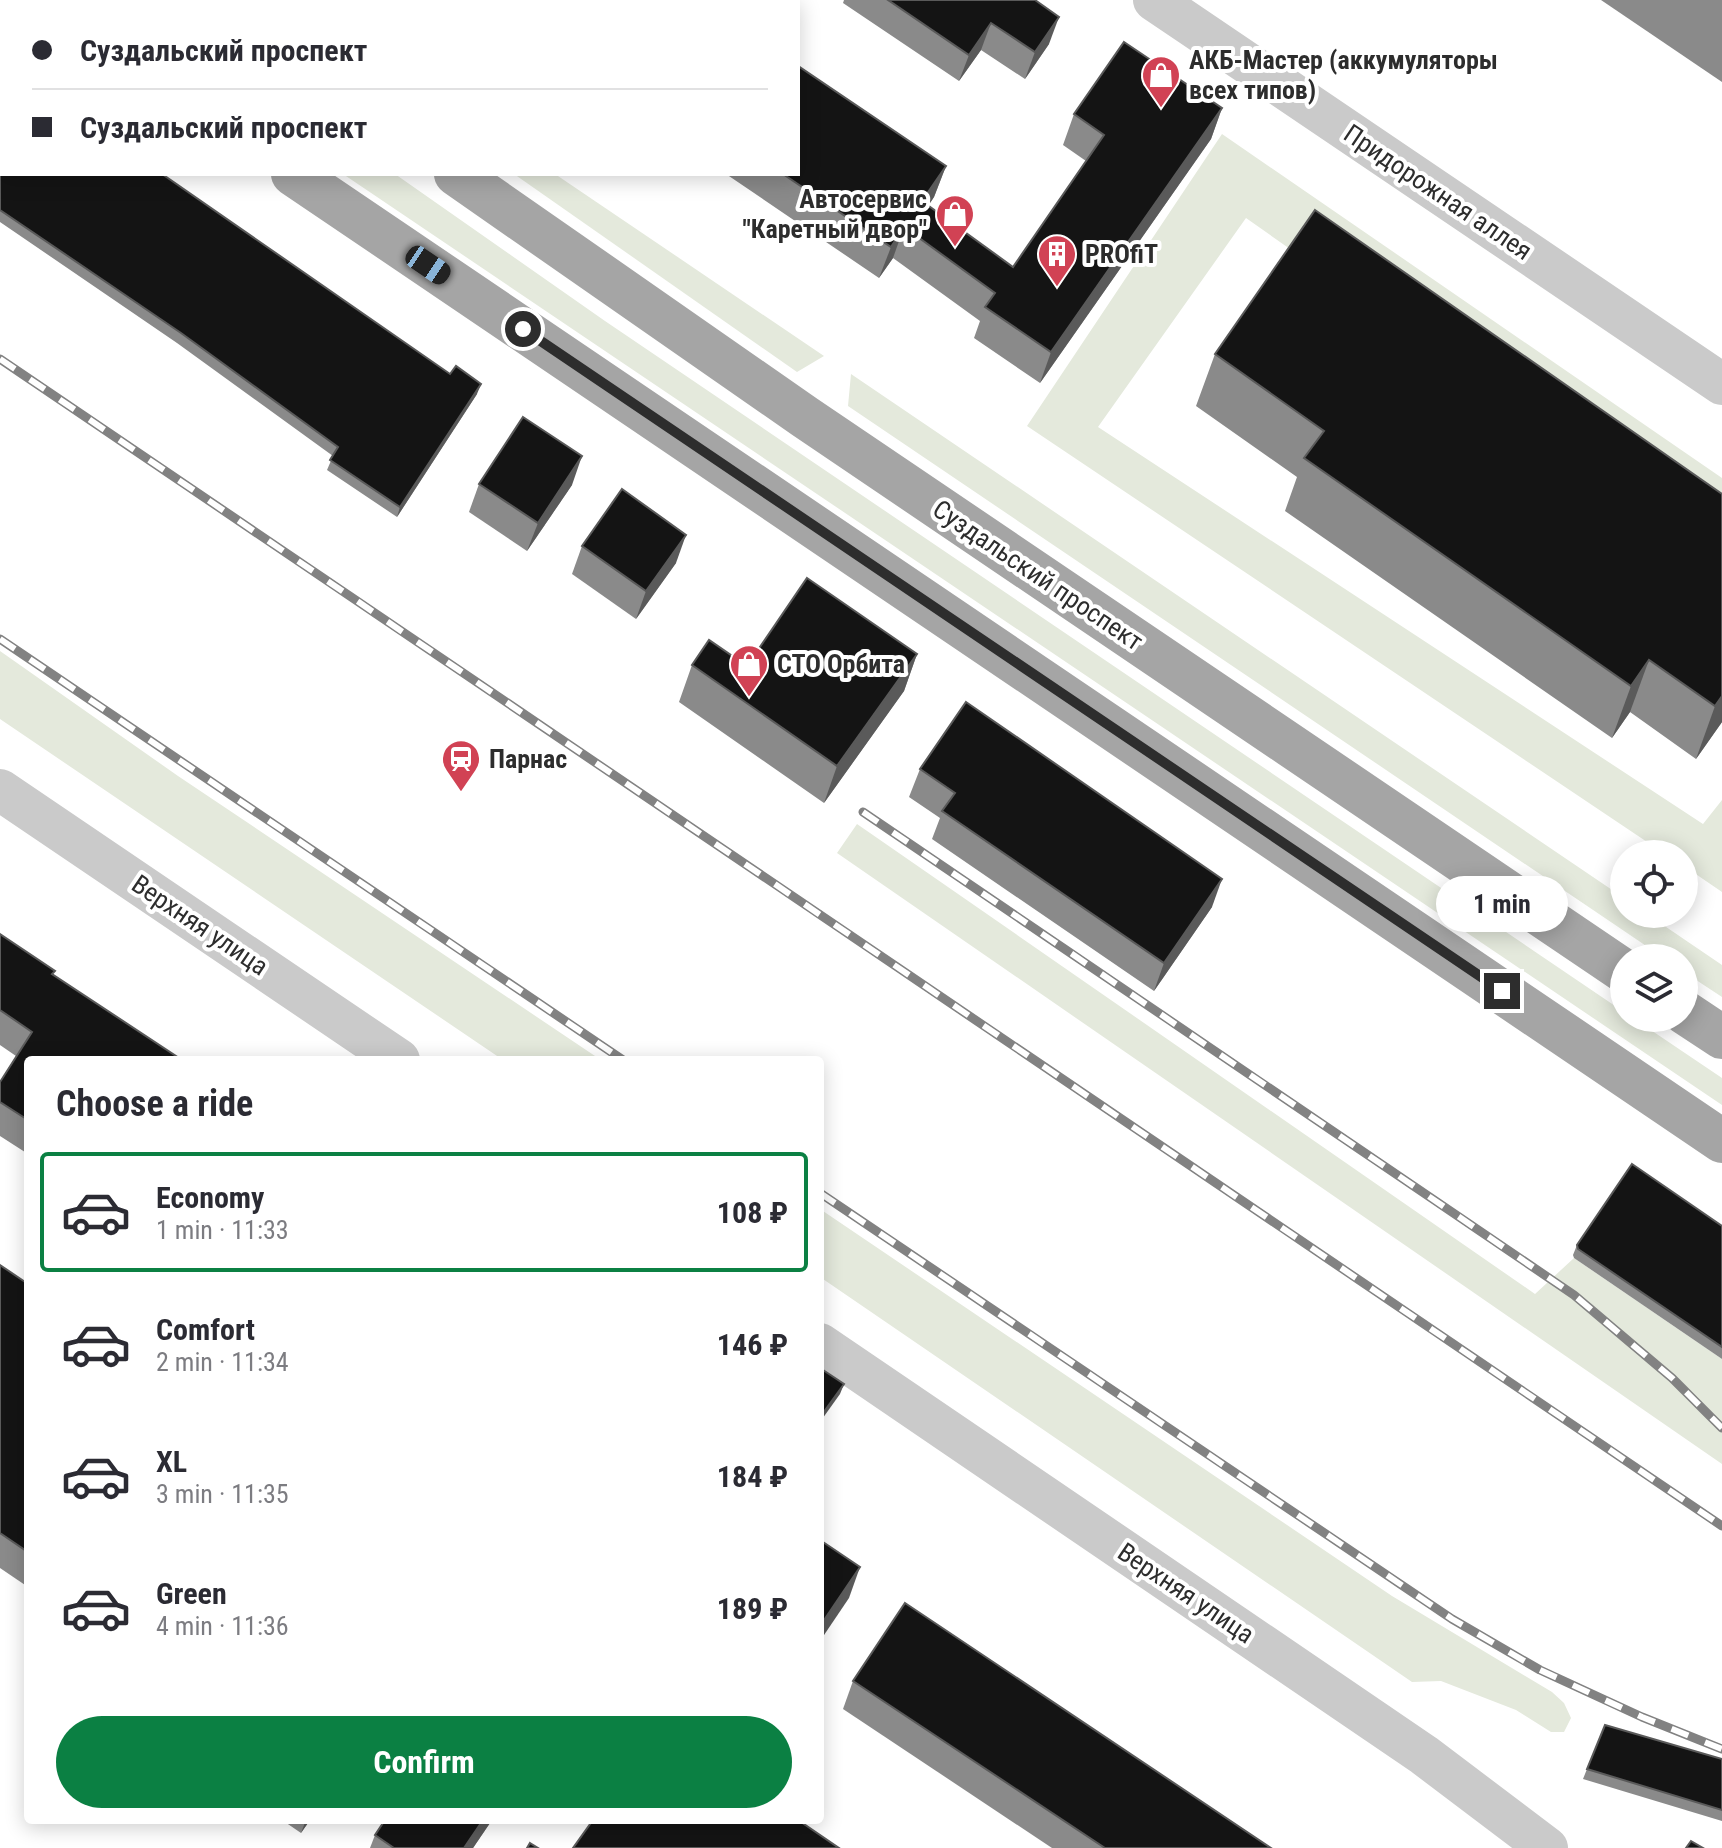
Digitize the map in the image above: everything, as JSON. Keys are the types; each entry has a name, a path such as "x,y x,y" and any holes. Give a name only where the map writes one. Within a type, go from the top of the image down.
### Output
{"main road":[{"path":"296,176 1722,1141"},
{"name":"Суздальский проспект","path":"459,176 805,417 1610,962"},
{"path":"1698,1021 1722,1037"}],"street":[{"name":"Придорожная аллея","path":"1154,0 1722,384"},
{"name":"Верхняя улица","path":"0,790 393,1056"},
{"name":"Верхняя улица","path":"824,1347 1424,1755 1547,1848"}],"shaded area":[{"path":"1222,134 1722,478 1722,553 1246,218 1098,427 1703,824 1722,800 1722,892 1698,876 1698,840 1644,840 1027,426"},
{"path":"346,176 398,176 605,321 1610,1003 1610,1029"},
{"path":"517,176 558,176 824,356 797,372"},
{"path":"851,374 1610,889 1610,921 848,406"},
{"path":"0,651 178,776 595,1056 497,1056 0,719"},
{"path":"857,824 1535,1294 1574,1258 1722,1359 1722,1464 837,853"},
{"path":"1620,928 1668,928 1691,944 1643,944"},
{"path":"1698,949 1722,965 1722,997 1698,981"},
{"path":"1614,1032 1654,1032 1722,1078 1722,1105"},
{"path":"824,1212 1392,1596 1552,1692 1564,1703 1571,1718 1564,1732 1551,1732 1516,1710 1441,1681 1412,1682 824,1280"}],"building":[{"path":"888,0 1035,0 1059,17 1035,52 991,23 969,55"},
{"path":"1124,42 1222,108 1051,352 985,307 995,293 904,227 891,247 786,176 800,176 800,67 946,166 922,201 1013,267 1104,135 1074,114"},
{"path":"0,176 165,176 450,374 456,366 481,384 400,507 330,460 338,447 181,333 0,210"},
{"path":"1315,210 1722,494 1722,696 1715,706 1649,660 1631,686 1304,458 1324,431 1215,354"},
{"path":"523,417 582,456 538,523 479,484"},
{"path":"622,489 686,535 646,591 582,546"},
{"path":"807,578 917,654 837,766 692,665 709,640 747,666"},
{"path":"966,702 1222,879 1164,963 942,811 955,793 920,769"},
{"path":"0,934 55,971 52,974 176,1056 24,1056 24,1117 0,1102 0,1082 32,1032 0,1010"},
{"path":"1632,1164 1722,1226 1722,1347 1578,1249 1577,1245"},
{"path":"0,1265 24,1281 24,1549 0,1533"},
{"path":"824,1371 844,1384 824,1412"},
{"path":"824,1543 860,1567 824,1620"},
{"path":"905,1603 1271,1848 1105,1848 853,1681"},
{"path":"1605,1725 1722,1759 1722,1810 1587,1769"},
{"path":"382,1824 480,1824 464,1848 394,1848 375,1835"},
{"path":"590,1824 804,1824 839,1848 573,1848"},
{"path":"1691,1841 1703,1848 1686,1848"}],"railway":[{"path":"0,359 1722,1526"},
{"path":"0,639 617,1056"},
{"path":"863,812 1574,1295 1672,1378 1722,1428"},
{"path":"824,1196 1452,1619 1540,1670 1642,1717 1722,1749"}],"place":[{"name":"АКБ-Мастер (аккумуляторы всех типов)","path":"1161,109"},
{"name":"Автосервис \"Каретный двор\"","path":"955,248"},
{"name":"PROfiT","path":"1057,288"},
{"name":"СТО Орбита","path":"749,698"},
{"name":"Парнас","path":"461,793"}],"route":[{"path":"523,329 1502,991"}]}
